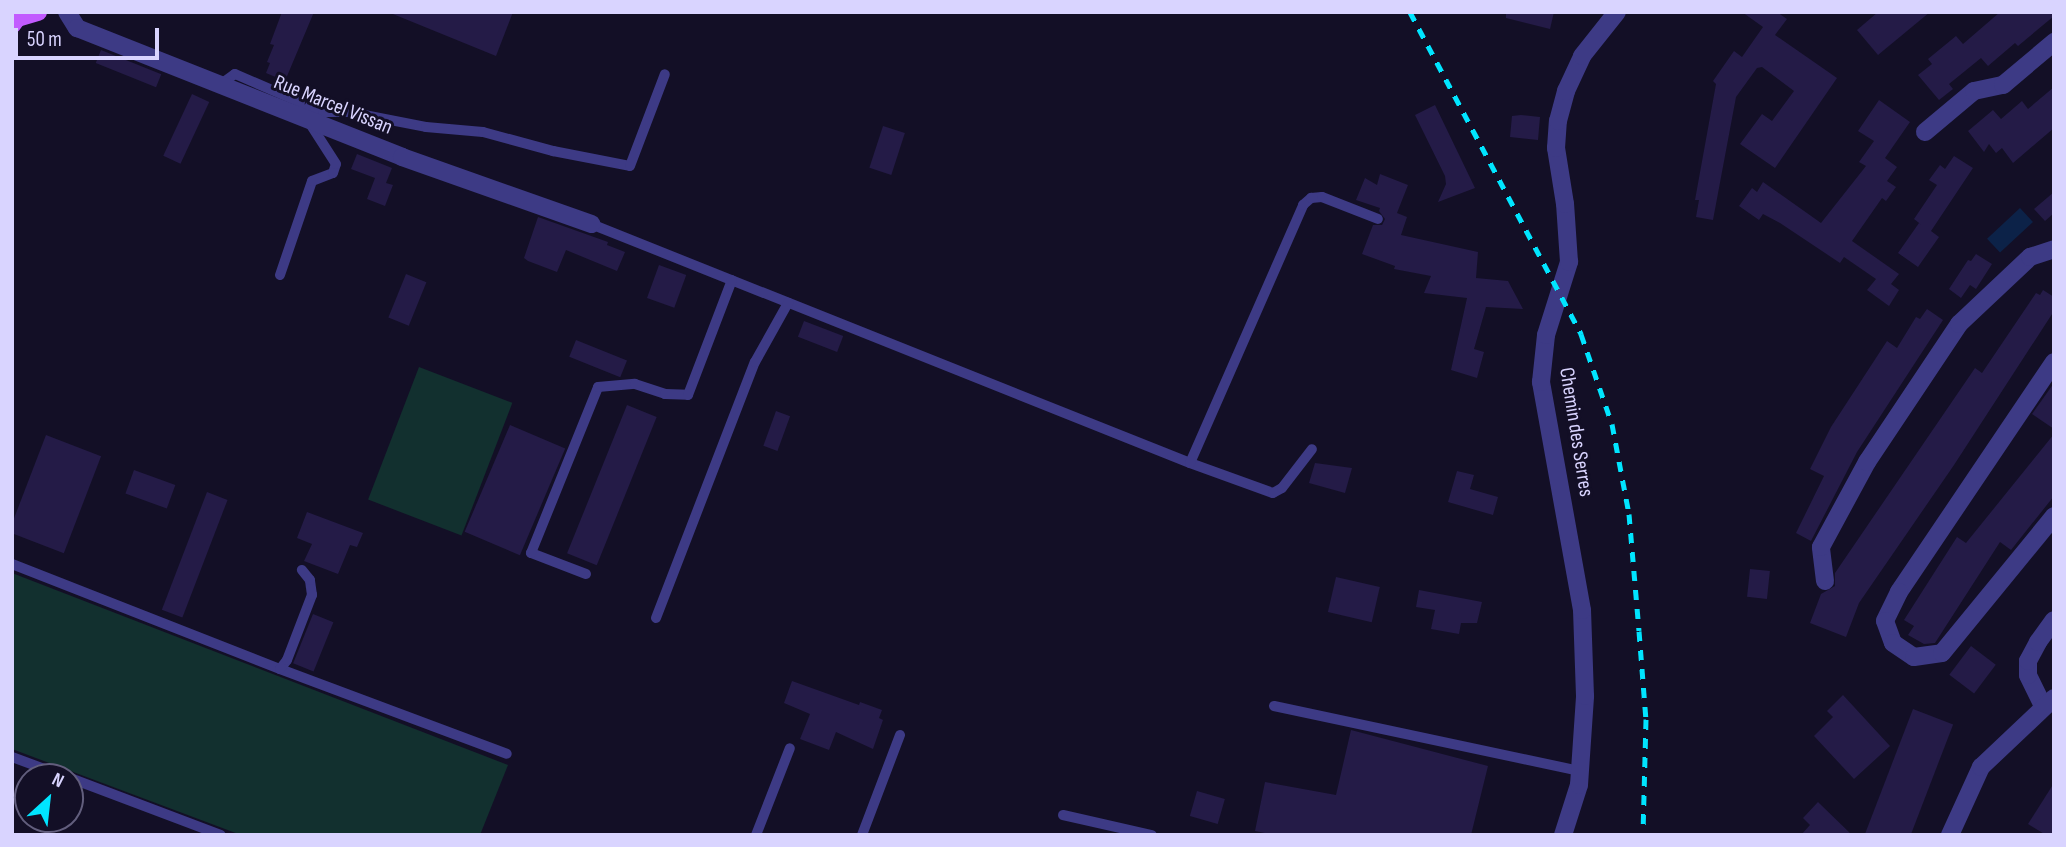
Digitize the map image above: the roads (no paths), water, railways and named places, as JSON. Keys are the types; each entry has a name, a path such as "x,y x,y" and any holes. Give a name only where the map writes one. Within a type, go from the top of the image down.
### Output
{"main road":[{"path":"12,25 17,18 38,12"}],"street":[{"name":"Rue Marcel Vissan","path":"67,12 78,28 307,119 591,224"},
{"name":"Chemin des Serres","path":"1563,835 1580,771 1585,696 1584,627 1541,382 1546,335 1569,262 1565,204 1556,148 1558,121 1566,91 1582,56 1617,12"},
{"path":"1925,132 1974,91 2003,85 2054,42"},
{"path":"1825,581 1821,547 1867,462 1959,324 2030,257 2054,249"},
{"path":"2054,362 1899,592 1885,621 1893,643 1914,657 1942,653 2054,516"},
{"path":"1950,835 1982,767 2048,702 2028,675 2028,661 2031,651 2054,620"}],"lane":[{"path":"220,84 235,74 323,112 349,112 426,127 483,132 552,151 630,166 665,74"},
{"path":"279,275 312,181 333,173 336,164 307,119"},
{"path":"1190,463 1303,205 1311,198 1322,197 1378,219"},
{"path":"591,224 1190,463 1273,493 1282,488 1312,449"},
{"path":"586,574 531,553 598,387 635,384 665,394 688,395 732,281"},
{"path":"656,618 755,362 788,303"},
{"path":"12,564 280,670 507,754"},
{"path":"280,670 287,660 313,596 310,580 302,570"},
{"path":"1274,706 1580,771"},
{"path":"862,835 900,735"},
{"path":"756,835 790,748"},
{"path":"84,784 221,835"},
{"path":"1063,815 1152,835"}],"water":[{"path":"2020,208 2033,222 2000,253 1987,239"}],"railway":[{"path":"1410,12 1581,334 1612,424 1629,514 1646,719 1643,835"}]}
